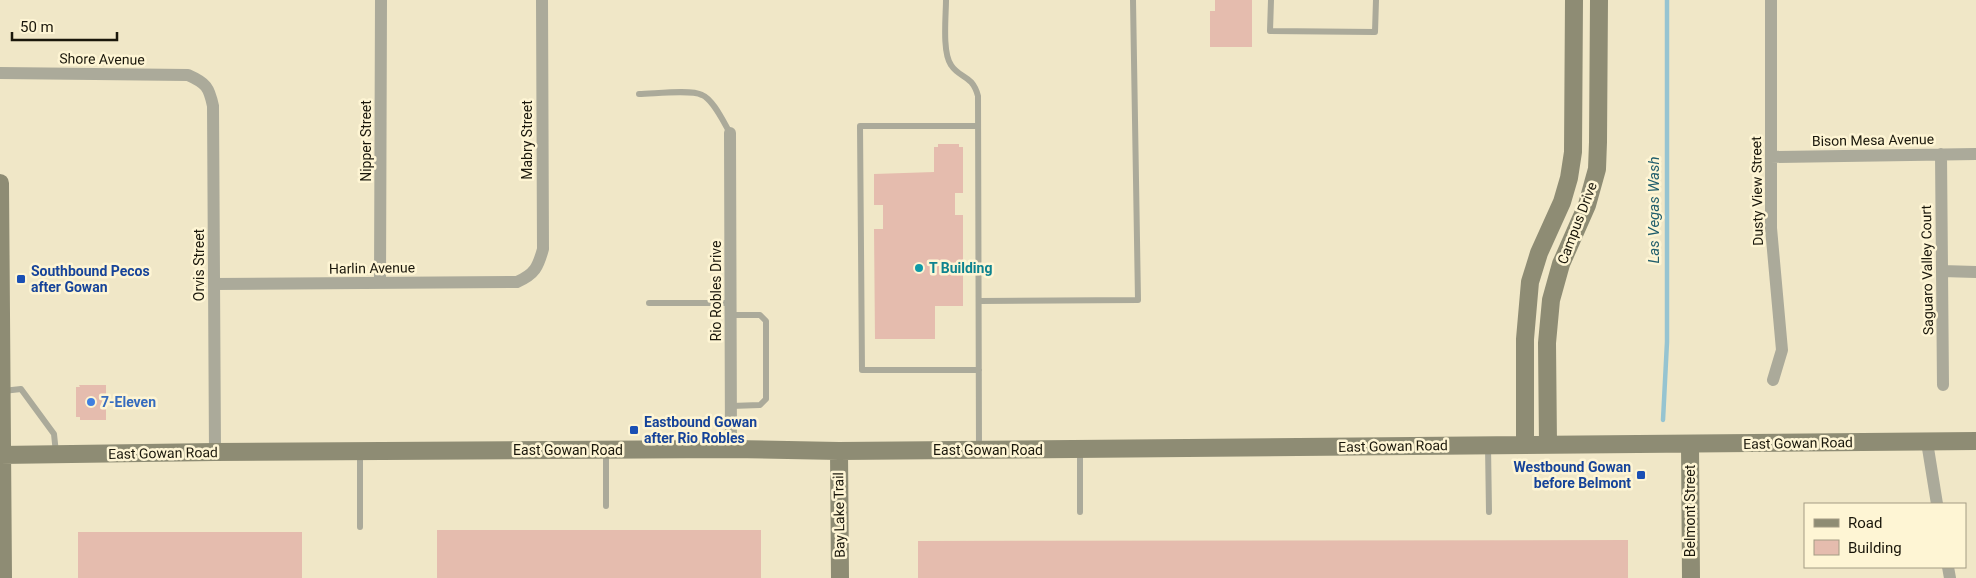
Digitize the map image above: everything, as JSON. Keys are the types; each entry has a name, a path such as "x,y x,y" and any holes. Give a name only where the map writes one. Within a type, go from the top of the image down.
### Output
{"street":[{"name":"Nipper Street","path":"380,283 381,0"},
{"name":"Mabry Street","path":"529,277 538,265 543,249 542,0"},
{"name":"Campus Drive","path":"1526,445 1526,339 1530,282 1539,253 1562,202 1569,178 1573,152 1574,0"},
{"name":"Campus Drive","path":"1548,445 1547,343 1551,300 1561,264 1587,205 1597,169 1599,0"},
{"name":"Dusty View Street","path":"1771,0 1771,228 1782,350 1774,380"},
{"name":"Shore Avenue","path":"0,73 188,76 203,81"},
{"name":"Orvis Street","path":"203,81 211,93 214,106 215,452"},
{"name":"Rio Robles Drive","path":"730,132 731,449"},
{"name":"Saguaro Valley Court","path":"1941,154 1943,384"},
{"name":"Bison Mesa Avenue","path":"1771,156 1976,154"},
{"path":"0,183 3,578"},
{"path":"1942,271 1976,272"},
{"name":"Harlin Avenue","path":"214,284 517,282 529,277"},
{"name":"East Gowan Road","path":"1,455 360,451 731,449 839,451 1690,445 1976,441"},
{"path":"1927,442 1937,503"},
{"name":"Belmont Street","path":"1690,445 1690,578"},
{"name":"Bay Lake Trail","path":"839,451 840,578"}],"lane":[{"path":"946,0 948,59 953,68 967,78 975,88 978,96 979,450"},
{"path":"979,301 1138,300 1133,0"},
{"path":"1271,0 1270,31 1375,32 1376,0"},
{"path":"639,94 693,93 703,95 710,102 730,132"},
{"path":"978,126 860,126 862,370 979,370"},
{"path":"649,303 731,309 760,315 766,321 766,399 760,405 731,406"},
{"path":"2,391 21,389 54,434 56,454"},
{"path":"1488,445 1489,512"},
{"path":"1080,449 1080,512"},
{"path":"606,450 606,506"},
{"path":"360,451 360,527"}],"building":[{"path":"1215,0 1252,0 1252,47 1210,47 1210,11 1215,11"},
{"name":"T Building","path":"938,144 959,144 959,147 963,147 963,193 955,193 955,215 963,215 963,306 935,306 935,339 875,339 874,229 883,229 883,205 874,205 874,174 934,172 934,147 938,147"},
{"name":"7-Eleven","path":"79,385 106,385 106,420 80,420 80,417 76,417 76,387 80,387"},
{"path":"437,530 761,530 761,578 437,578"},
{"path":"78,532 302,532 302,578 78,578"},
{"path":"1628,540 1628,578 918,578 918,541"}],"waterway":[{"name":"Las Vegas Wash","path":"1663,420 1667,342 1667,0"}],"place":[{"name":"T Building","path":"919,268"},
{"name":"Southbound Pecos after Gowan","path":"21,279"},
{"name":"7-Eleven","path":"91,402"},
{"name":"Eastbound Gowan after Rio Robles","path":"634,430"},
{"name":"Westbound Gowan before Belmont","path":"1641,475"}]}
